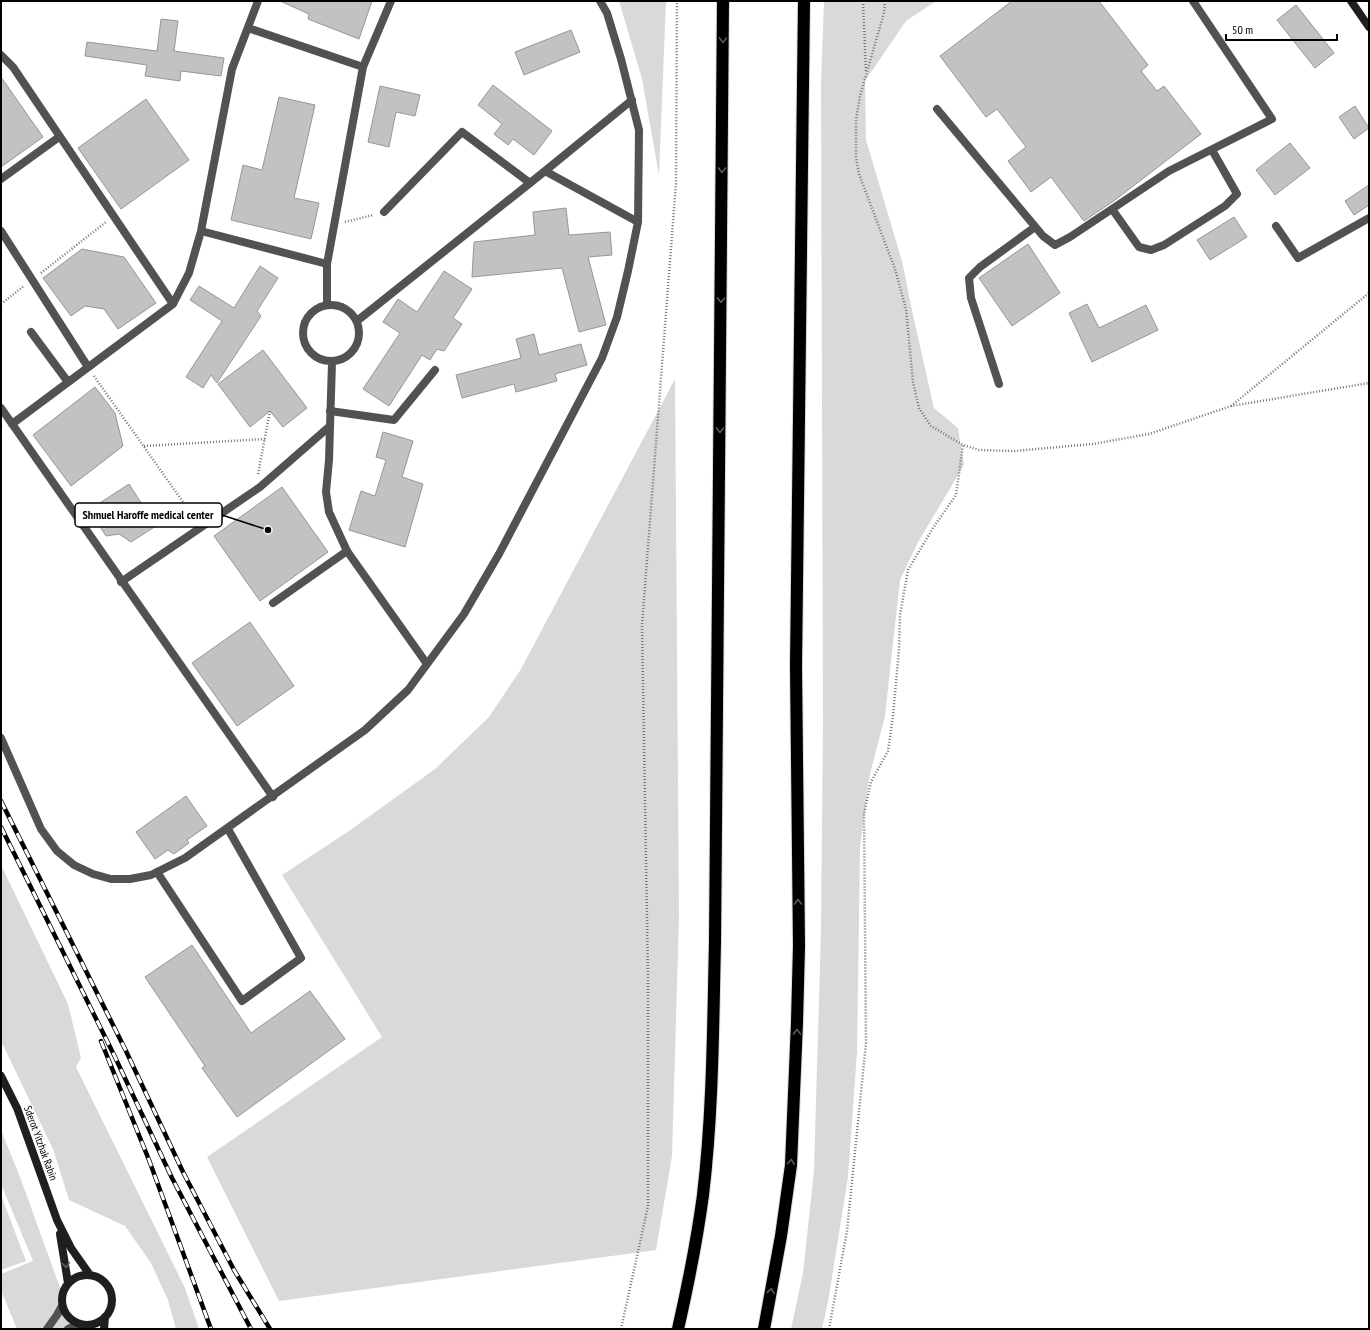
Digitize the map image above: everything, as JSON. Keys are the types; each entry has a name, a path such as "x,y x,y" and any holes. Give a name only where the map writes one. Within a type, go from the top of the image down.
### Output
{"highway":[{"path":"678,1329 695,1248 703,1195 711,1089 715,926 724,1"},
{"path":"764,1329 781,1236 791,1165 797,1022 799,946 796,666 804,1"}],"main road":[{"path":"1351,1 1369,27"},
{"name":"Sderot Yitzhak Rabin","path":"1,1076 17,1108 57,1220 71,1248 90,1275 98,1277 104,1281 112,1295 112,1303 110,1311 105,1318 104,1329"},
{"name":"Sderot Yitzhak Rabin","path":"57,1220 64,1251 68,1283 63,1290 62,1306"},
{"path":"68,1283 74,1278 82,1275 90,1275"},
{"path":"62,1306 71,1320 82,1326 95,1324 105,1318"}],"street":[{"path":"12,424 173,304 189,272 201,231 232,68 258,1"},
{"path":"327,305 327,264 363,67 391,1"},
{"path":"1,738 41,828 57,851 74,865 93,874 111,879 130,879 150,875 186,858 365,730 408,690 464,614 499,554 602,358 617,316 638,222 639,130 621,59 607,13 600,1"},
{"path":"937,109 1035,227 1043,236 1055,245 1070,237 1169,172 1272,119 1193,1"},
{"path":"248,28 363,67"},
{"path":"1,55 13,67 173,304"},
{"path":"357,321 632,100"},
{"path":"384,212 462,132 530,183"},
{"path":"1,178 59,137"},
{"path":"1112,209 1140,248 1151,250 1164,245 1225,206 1237,194 1212,150"},
{"path":"545,171 638,222"},
{"path":"1276,226 1298,258 1369,218"},
{"path":"999,384 971,298 970,278 980,267 1035,227"},
{"path":"201,231 327,264"},
{"path":"1,232 88,367"},
{"path":"327,305 336,305 344,308 352,314 357,321 359,339 356,348 350,355 341,360 332,362 322,360 314,356 307,349 303,331 305,322 310,313 318,308 327,305"},
{"path":"31,332 68,382"},
{"path":"332,362 329,460 326,492 328,512 348,551 427,664"},
{"path":"330,411 394,420 435,370"},
{"path":"1,408 273,797"},
{"path":"122,582 254,490 330,426"},
{"path":"274,603 348,551"},
{"path":"157,872 242,1001 302,958 228,829"},
{"path":"47,1329 57,1316 62,1306"},
{"path":"68,1329 82,1326"}],"path":[{"path":"621,1329 648,1206 648,976 642,625 676,183 677,1"},
{"path":"863,1 866,75"},
{"path":"885,1 884,13 860,96 856,120 856,157 859,174 895,269 906,309 913,382 919,408 931,426 963,445 980,450 1014,450 1093,444 1149,434 1231,406 1369,383"},
{"path":"334,225 384,212"},
{"path":"1,304 113,216"},
{"path":"1231,406 1369,293"},
{"path":"88,367 201,527"},
{"path":"254,490 270,411"},
{"path":"144,446 265,439"},
{"path":"828,1329 847,1231 866,1043 864,814 871,782 888,751 893,716 899,649 900,615 908,570 933,528 956,495 963,445"}],"shaded area":[{"path":"619,1 666,1 659,175 642,79"},
{"path":"824,1 936,1 906,21 865,81 866,140 902,261 934,408 958,428 964,465 917,544 900,580 885,716 870,774 860,847 857,1052 848,1177 828,1302 822,1329 791,1329 803,1273 814,1171 821,930 823,722 821,83"},
{"path":"675,379 679,918 672,1156 656,1250 279,1301 207,1157 382,1037 282,875 349,831 435,769 489,717 521,669"},
{"path":"1,865 68,1004 81,1058 76,1067 185,1288 199,1329 176,1329 168,1300 151,1263 125,1226 69,1200 53,1149 1,1041"},
{"path":"1,1130 20,1177 75,1329 17,1329 1,1293 1,1274 33,1261 1,1184"},
{"path":"1,1195 26,1261 1,1270"}],"building":[{"path":"280,1 372,1 359,39 308,19 309,14"},
{"path":"1012,1 1099,1 1148,65 1141,71 1157,91 1164,86 1201,134 1115,200 1084,221 1051,177 1031,192 1008,161 1026,147 997,109 986,117 940,56"},
{"path":"1296,5 1334,53 1315,68 1277,20"},
{"path":"161,19 178,21 174,51 224,58 221,76 181,71 180,81 145,76 147,65 85,56 87,42 157,51"},
{"path":"571,30 580,52 524,75 515,52"},
{"path":"1,77 43,137 1,167"},
{"path":"493,85 552,131 534,155 513,139 508,145 494,134 502,124 478,105"},
{"path":"380,86 420,95 415,116 396,112 389,147 368,142"},
{"path":"279,97 315,105 294,198 319,203 311,239 231,220 243,165 262,170"},
{"path":"146,99 189,160 121,209 78,148"},
{"path":"1355,106 1369,128 1354,139 1339,117"},
{"path":"1290,143 1310,168 1275,195 1256,170"},
{"path":"1369,185 1369,205 1354,215 1345,201"},
{"path":"566,208 569,235 610,232 612,255 588,257 606,325 579,332 562,268 472,277 474,242 535,235 533,212"},
{"path":"1234,217 1247,237 1210,260 1197,240"},
{"path":"1028,244 1060,293 1012,326 979,278"},
{"path":"82,249 124,257 156,303 118,329 104,309 85,306 71,316 43,278"},
{"path":"260,266 278,278 257,311 261,316 217,383 211,375 203,388 186,377 222,321 190,300 199,286 234,308"},
{"path":"444,271 472,289 453,318 462,324 444,351 437,349 430,360 422,355 389,406 363,389 400,333 383,322 398,299 417,312"},
{"path":"1087,304 1099,328 1146,305 1158,330 1092,362 1069,313"},
{"path":"534,334 539,355 581,344 587,365 555,374 557,381 516,392 514,384 462,398 456,375 521,358 516,339"},
{"path":"263,350 307,408 283,427 270,411 250,427 218,384"},
{"path":"95,387 115,413 123,446 71,486 33,435"},
{"path":"383,432 413,441 402,477 423,484 405,547 349,530 361,491 375,496 386,460 376,457"},
{"path":"129,484 156,526 131,542 119,534 106,536 89,510"},
{"path":"282,487 328,552 260,601 214,536"},
{"path":"250,622 294,686 237,726 192,663"},
{"path":"186,796 207,826 187,840 189,843 174,854 168,850 155,859 136,832"},
{"path":"192,945 251,1033 310,991 345,1039 237,1117 202,1068 205,1066 145,977"}],"railway":[{"path":"1,801 126,1051 183,1172 234,1270 270,1329"},
{"path":"1,827 115,1057 172,1178 251,1329"},
{"path":"101,1041 149,1160 211,1329"}],"place":[{"name":"Shmuel Haroffe medical center","path":"268,530"}]}
